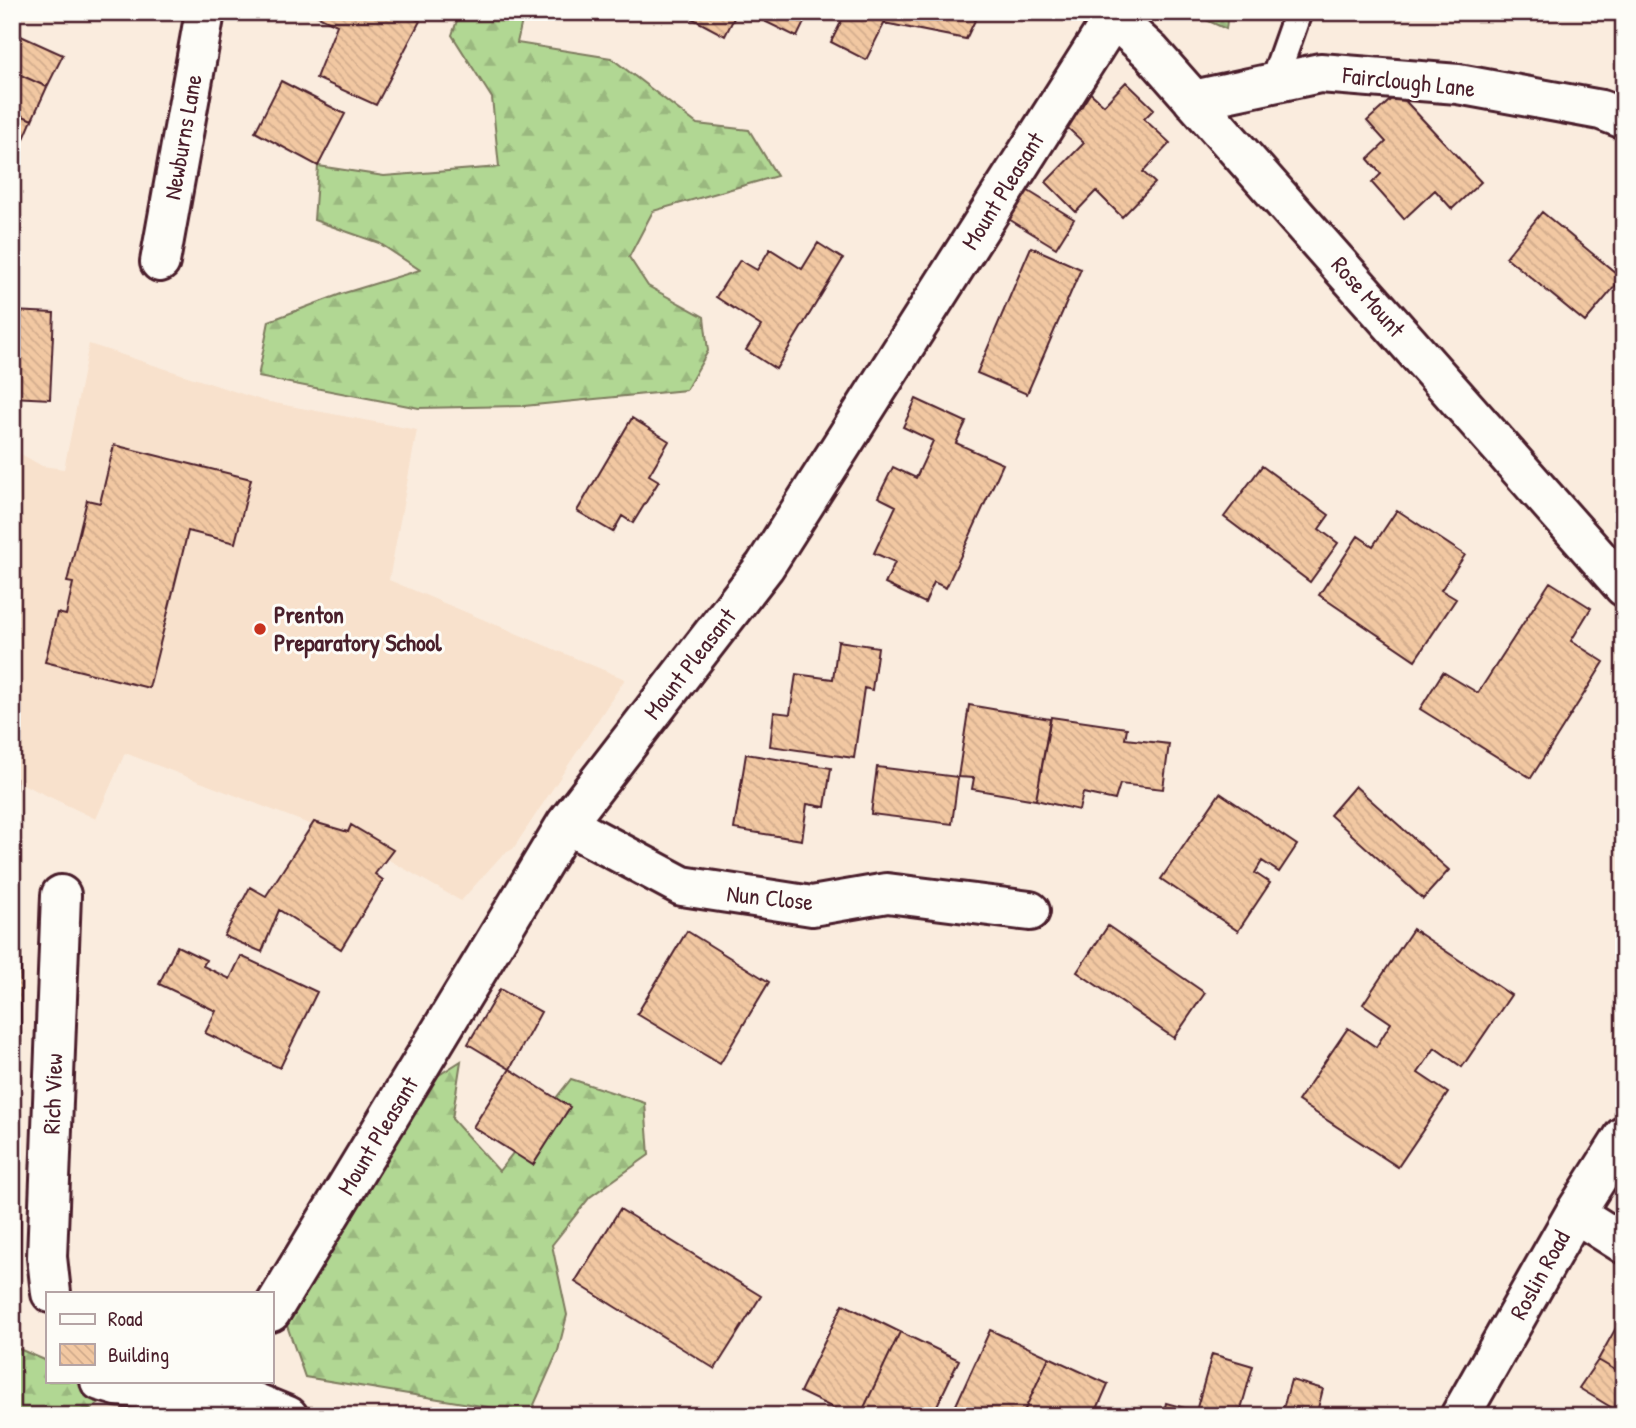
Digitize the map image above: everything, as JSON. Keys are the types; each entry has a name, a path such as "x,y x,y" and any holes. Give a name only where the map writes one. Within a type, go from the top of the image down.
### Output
{"street":[{"name":"Newburns Lane","path":"160,262 205,12"},
{"name":"Rose Mount","path":"1110,15 1151,52 1624,587"},
{"name":"Mount Pleasant","path":"273,1309 566,824 765,566 1110,15"},
{"name":"Fairclough Lane","path":"1192,100 1320,73 1458,84 1622,115"},
{"name":"Nun Close","path":"566,824 682,887 812,906 887,893 1030,911"},
{"name":"Rich View","path":"51,1292 47,1257 61,895"},
{"name":"Roslin Road","path":"1460,1416 1575,1213 1624,1136"},
{"path":"1575,1213 1624,1244"},
{"path":"103,1382 117,1386 249,1390 288,1416"}],"lane":[{"path":"1273,83 1298,12"}],"shaded area":[{"name":"Prenton Preparatory School","path":"89,344 264,401 417,430 389,580 625,679 513,849 502,855 461,901 361,844 125,753 96,819 12,779 12,449 42,466 64,469"}],"green space":[{"path":"460,12 524,12 517,43 611,58 697,124 749,130 777,176 653,211 629,257 648,286 704,317 708,351 686,390 524,406 419,408 258,377 269,321 341,294 420,270 379,243 314,220 318,166 384,176 499,167 492,98 452,35"},
{"path":"1189,12 1228,12 1226,29"},
{"path":"461,1061 452,1119 499,1171 571,1079 645,1103 649,1155 590,1197 552,1245 567,1315 558,1351 530,1414 305,1377 284,1317 428,1082"},
{"path":"12,1346 46,1361 46,1382 80,1382 106,1399 80,1416 12,1416"}],"building":[{"path":"310,12 399,12 420,21 376,105 316,78 337,25"},
{"path":"680,12 737,12 725,36"},
{"path":"764,12 809,12 797,37 760,19"},
{"path":"846,12 890,12 866,60 831,42"},
{"path":"890,12 979,12 966,39 884,23"},
{"path":"12,32 63,55 47,87 12,71"},
{"path":"12,71 47,87 32,120 12,111"},
{"path":"281,81 345,114 318,166 255,132"},
{"path":"1126,82 1154,109 1144,119 1170,143 1143,172 1155,183 1122,217 1096,191 1076,212 1046,182 1084,143 1057,118 1086,89 1104,105"},
{"path":"1398,93 1481,182 1452,209 1435,190 1404,219 1372,183 1381,174 1368,159 1386,142 1367,121"},
{"path":"12,111 32,120 18,153 12,150"},
{"path":"1025,189 1074,219 1056,248 1007,218"},
{"path":"1542,212 1622,278 1585,322 1506,257"},
{"path":"818,243 843,259 776,369 746,350 761,326 716,297 740,260 757,270 770,249 802,269"},
{"path":"1031,247 1081,269 1027,394 977,373"},
{"path":"12,311 54,313 50,399 12,397"},
{"path":"916,399 966,422 956,443 1003,464 946,588 934,582 925,603 885,584 895,562 874,553 896,506 878,497 893,467 916,478 933,441 903,427"},
{"path":"632,418 669,441 649,475 659,481 633,523 622,516 613,532 577,511"},
{"path":"114,445 251,479 235,543 188,531 149,688 45,662 57,613 66,615 73,583 67,582 87,500 100,503"},
{"path":"1262,466 1329,515 1319,529 1338,543 1310,582 1224,517"},
{"path":"1397,510 1465,555 1441,590 1456,599 1415,660 1319,595 1358,536 1373,546"},
{"path":"1550,582 1591,608 1571,641 1604,662 1531,778 1420,709 1443,672 1478,693"},
{"path":"838,641 878,647 872,690 864,688 854,758 770,746 774,712 790,714 796,674 833,679"},
{"path":"969,705 1050,719 1036,800 972,789 974,778 958,777"},
{"path":"1051,717 1127,728 1125,739 1169,744 1163,789 1120,784 1115,800 1083,793 1079,810 1036,800"},
{"path":"746,754 831,768 825,807 807,804 802,840 734,829"},
{"path":"877,767 958,777 952,824 871,814"},
{"path":"12,779 16,779 14,872 12,872"},
{"path":"1355,786 1449,870 1423,899 1330,815"},
{"path":"1220,793 1297,845 1279,872 1262,861 1255,873 1270,883 1238,931 1161,879"},
{"path":"314,822 348,832 351,825 393,850 375,874 383,880 341,949 279,910 262,952 224,936 250,887 266,896"},
{"path":"1108,926 1205,993 1174,1038 1077,972"},
{"path":"1413,929 1511,995 1462,1067 1435,1048 1418,1073 1448,1093 1398,1167 1298,1101 1348,1028 1376,1047 1391,1023 1363,1004"},
{"path":"687,931 769,982 720,1064 637,1014"},
{"path":"12,944 21,944 21,1052 12,1052"},
{"path":"177,946 206,960 203,966 230,979 241,956 317,992 280,1068 205,1033 216,1011 159,984"},
{"path":"500,989 541,1012 510,1069 468,1044"},
{"path":"510,1069 570,1107 533,1165 473,1127"},
{"path":"12,1197 21,1197 19,1293 12,1293"},
{"path":"620,1209 761,1296 715,1369 575,1282"},
{"path":"843,1304 900,1332 860,1416 850,1416 800,1392"},
{"path":"1624,1315 1624,1330 1617,1326"},
{"path":"1617,1326 1624,1330 1624,1375 1598,1360"},
{"path":"990,1330 1049,1357 1022,1416 951,1416"},
{"path":"900,1332 959,1360 932,1416 860,1416"},
{"path":"1212,1354 1253,1366 1239,1416 1163,1416 1166,1403 1196,1411"},
{"path":"1049,1357 1108,1384 1094,1416 1022,1416"},
{"path":"1598,1360 1624,1375 1624,1415 1579,1388"},
{"path":"1291,1380 1323,1389 1317,1412 1326,1416 1281,1416"}],"place":[{"name":"Prenton Preparatory School","path":"260,629"}]}
